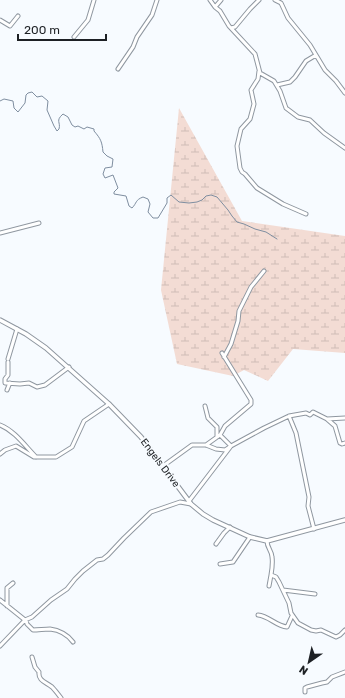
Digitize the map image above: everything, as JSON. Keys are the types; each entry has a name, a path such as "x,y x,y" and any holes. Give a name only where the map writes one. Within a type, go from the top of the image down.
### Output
{"street":[{"path":"74,37 88,20 94,0"},
{"path":"118,69 152,14 157,0"},
{"path":"210,0 229,26 255,54 260,73 274,81 277,85 286,108 298,117 310,120 324,133 345,148"},
{"path":"215,7 221,0"},
{"path":"231,28 236,27 259,0"},
{"path":"275,0 281,4 288,18 310,45 325,70 336,80 345,93"},
{"path":"0,20 10,26 18,16"},
{"path":"277,85 290,82 306,61 316,56"},
{"path":"259,68 258,79 251,90 254,104 250,119 241,129 237,146 240,168 257,188 283,204 306,214"},
{"path":"0,233 40,223"},
{"path":"224,357 231,344 239,312 251,287 264,271"},
{"name":"Engels Drive","path":"0,320 34,339 69,367 109,404 141,437 190,502 203,514 213,520 250,537 267,541 345,520"},
{"path":"17,329 8,361 8,375 5,379 5,383 29,383 37,387 45,386 69,367"},
{"path":"206,445 219,436 224,426 251,404 251,400 222,353"},
{"path":"7,390 10,383"},
{"path":"0,454 5,450 16,446 34,457 56,457 72,447 84,421 109,404"},
{"path":"205,406 208,418 217,427 219,436 231,446"},
{"path":"163,466 192,445 206,445 224,450 288,416 306,413 310,415 313,412 327,419 335,426 340,443 345,443"},
{"path":"288,416 296,433 309,496 308,506 314,529"},
{"path":"327,419 345,418"},
{"path":"0,424 7,427 22,440 36,457"},
{"path":"0,646 25,620 68,589 79,575 97,560 108,556 124,538 152,512 180,502 190,502 231,446"},
{"path":"216,544 230,527"},
{"path":"220,564 233,562 250,537"},
{"path":"267,541 268,549 272,556 269,586"},
{"path":"271,575 276,577 289,603 292,616 298,623 311,630 321,630 336,637 345,630"},
{"path":"7,606 7,588 13,583"},
{"path":"283,590 315,594"},
{"path":"0,600 25,620 33,630 50,629 69,636 73,642"},
{"path":"258,615 264,616 281,627 287,627 292,616"},
{"path":"0,638 4,642"},
{"path":"32,657 35,667 42,680 50,685 61,698"},
{"path":"304,692 305,688 307,687 322,684 327,682 332,677 345,672"}],"green space":[{"path":"179,108 242,221 345,236 345,353 293,349 268,381 244,370 233,376 177,364 161,290"}],"waterway":[{"path":"0,101 4,99 13,101 14,108 18,112 25,103 26,95 32,92 37,97 42,96 48,101 47,110 57,131 59,129 59,118 63,114 68,117 72,125 75,127 78,126 84,129 87,127 94,129 101,141 103,152 113,159 112,167 105,168 103,174 105,178 113,175 118,188 114,194 126,196 129,206 132,208 137,200 143,197 148,199 150,204 148,212 153,218 158,218 167,203 167,198 171,195 179,202 189,203 197,202 206,196 211,195 217,197 237,222 266,232 277,239"}]}
